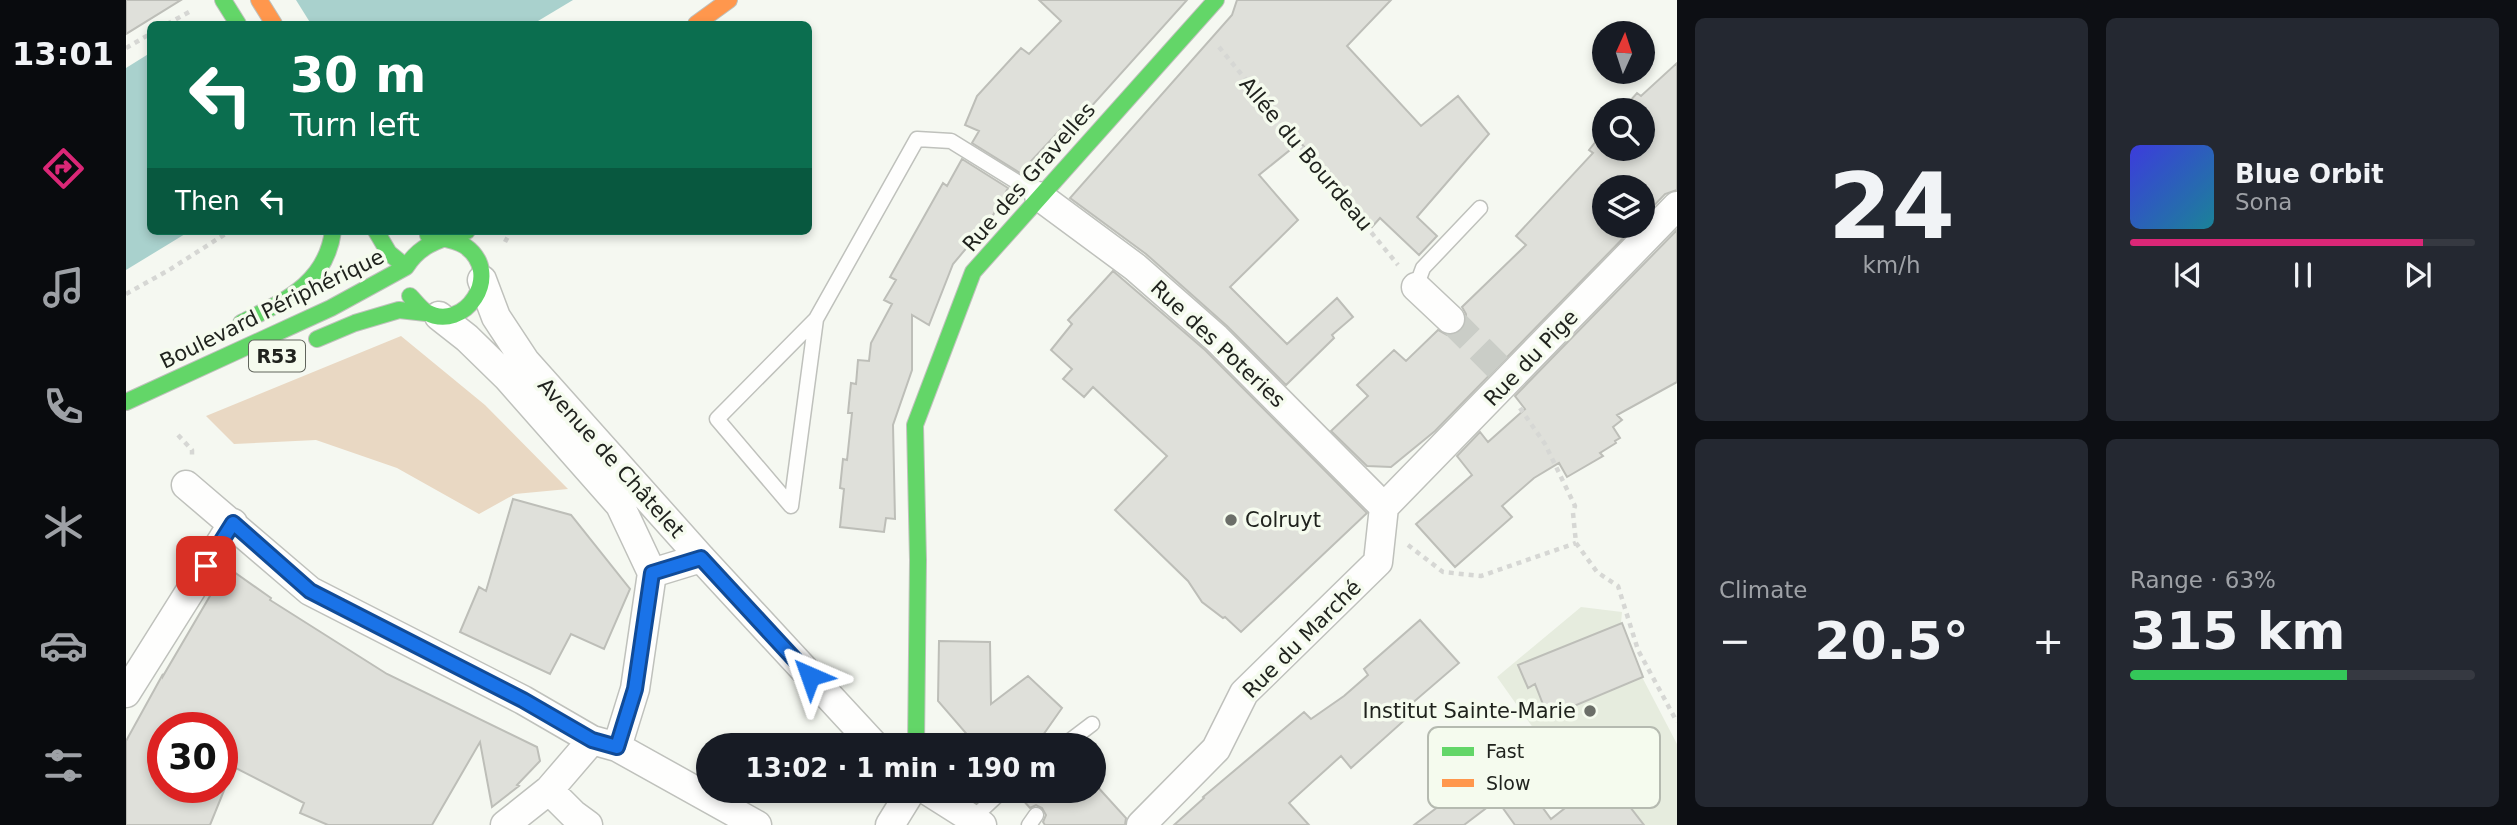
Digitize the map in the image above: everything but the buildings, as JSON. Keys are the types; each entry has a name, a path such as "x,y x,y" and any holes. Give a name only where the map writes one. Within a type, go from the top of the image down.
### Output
{"main road":[{"path":"223,0 236,21"},
{"path":"259,0 272,21"},
{"path":"700,21 729,0"},
{"name":"Rue des Gravelles","path":"916,733 918,560 915,425 973,272 1216,0"},
{"path":"224,334 287,299 317,275 327,258 332,235"},
{"path":"378,235 389,253 406,267"},
{"name":"Avenue de Châtelet","path":"428,235 467,248 481,268 482,280"},
{"name":"Boulevard Périphérique","path":"126,402 331,308 406,267 412,255 422,246 456,235"},
{"name":"Avenue de Châtelet","path":"406,267 408,293 415,305 432,314"},
{"name":"R53","path":"300,347 355,323 399,310 452,316 465,310 473,302 480,292 482,280"},
{"path":"126,402 202,349"},
{"name":"Boulevard Périphérique","path":"126,402 239,367"}],"street":[{"name":"Rue des Poteries","path":"1039,196 1135,267 1216,338 1383,517"},
{"name":"Rue du Pige","path":"1383,517 1504,374 1677,206"},
{"name":"Avenue de Châtelet","path":"482,280 496,317 525,361 701,558 864,733"},
{"path":"1416,287 1450,319"},
{"name":"Avenue de Châtelet","path":"432,314 467,338 508,378 620,505 652,573"},
{"path":"186,485 310,591 523,700 757,825"},
{"name":"Rue du Marché","path":"1141,825 1216,749 1244,693 1378,562 1383,517"},
{"path":"126,693 233,523"},
{"path":"505,825 604,744 635,689 652,573 701,558"},
{"path":"549,790 588,825"},
{"path":"890,825 904,803"},
{"path":"947,803 977,822"}],"lane":[{"path":"816,319 791,506 717,419 816,319 917,139 951,141 1039,196"},
{"path":"1416,287 1423,268 1480,208"},
{"path":"1080,733 1092,724 1089,733"},
{"path":"977,822 992,803"}],"path":[{"path":"172,21 198,6"},
{"name":"Allée du Bourdeau","path":"1197,21 1416,287"},
{"path":"126,48 147,36"},
{"path":"126,294 224,235"},
{"path":"1504,374 1513,399 1545,444 1575,506 1573,513 1576,543 1597,572 1618,586 1638,650 1677,722"},
{"path":"1383,517 1443,572 1481,576 1576,543"}],"shaded area":[{"path":"401,336 485,405 568,489 515,494 479,514 397,468 316,440 234,444 206,416"},
{"name":"Institut Sainte-Marie","path":"1581,607 1622,612 1621,623 1642,677 1677,744 1677,825 1561,825 1582,808 1660,808 1660,727 1532,727 1497,677"}],"water":[{"path":"232,0 573,0 538,21 201,21"},
{"path":"147,55 147,235 183,235 126,270 126,68"}],"pier":[{"path":"226,0 296,0 309,21 196,21"}],"tunnel":[{"path":"1450,319 1498,367"}],"traffic: fast":[{"path":"223,0 236,21"},
{"path":"916,733 918,560 915,425 973,272 1216,0"},
{"path":"241,323 301,289 322,265 332,235"},
{"path":"378,235 389,253 406,267"},
{"path":"410,296 426,312 440,317 454,315 466,308 475,298 480,285 481,271 476,258 465,246 428,235"},
{"path":"126,402 331,308 406,267 425,247 455,235"},
{"path":"317,339 355,323 399,310 426,313"}],"traffic: slow":[{"path":"259,0 272,21"},
{"path":"700,21 729,0"}],"place":[{"name":"Colruyt","path":"1231,520"},
{"name":"Institut Sainte-Marie","path":"1590,711"}],"route":[{"path":"206,566 233,523 310,591 523,700 592,740 617,747 635,689 652,573 701,558 810,676"}]}
